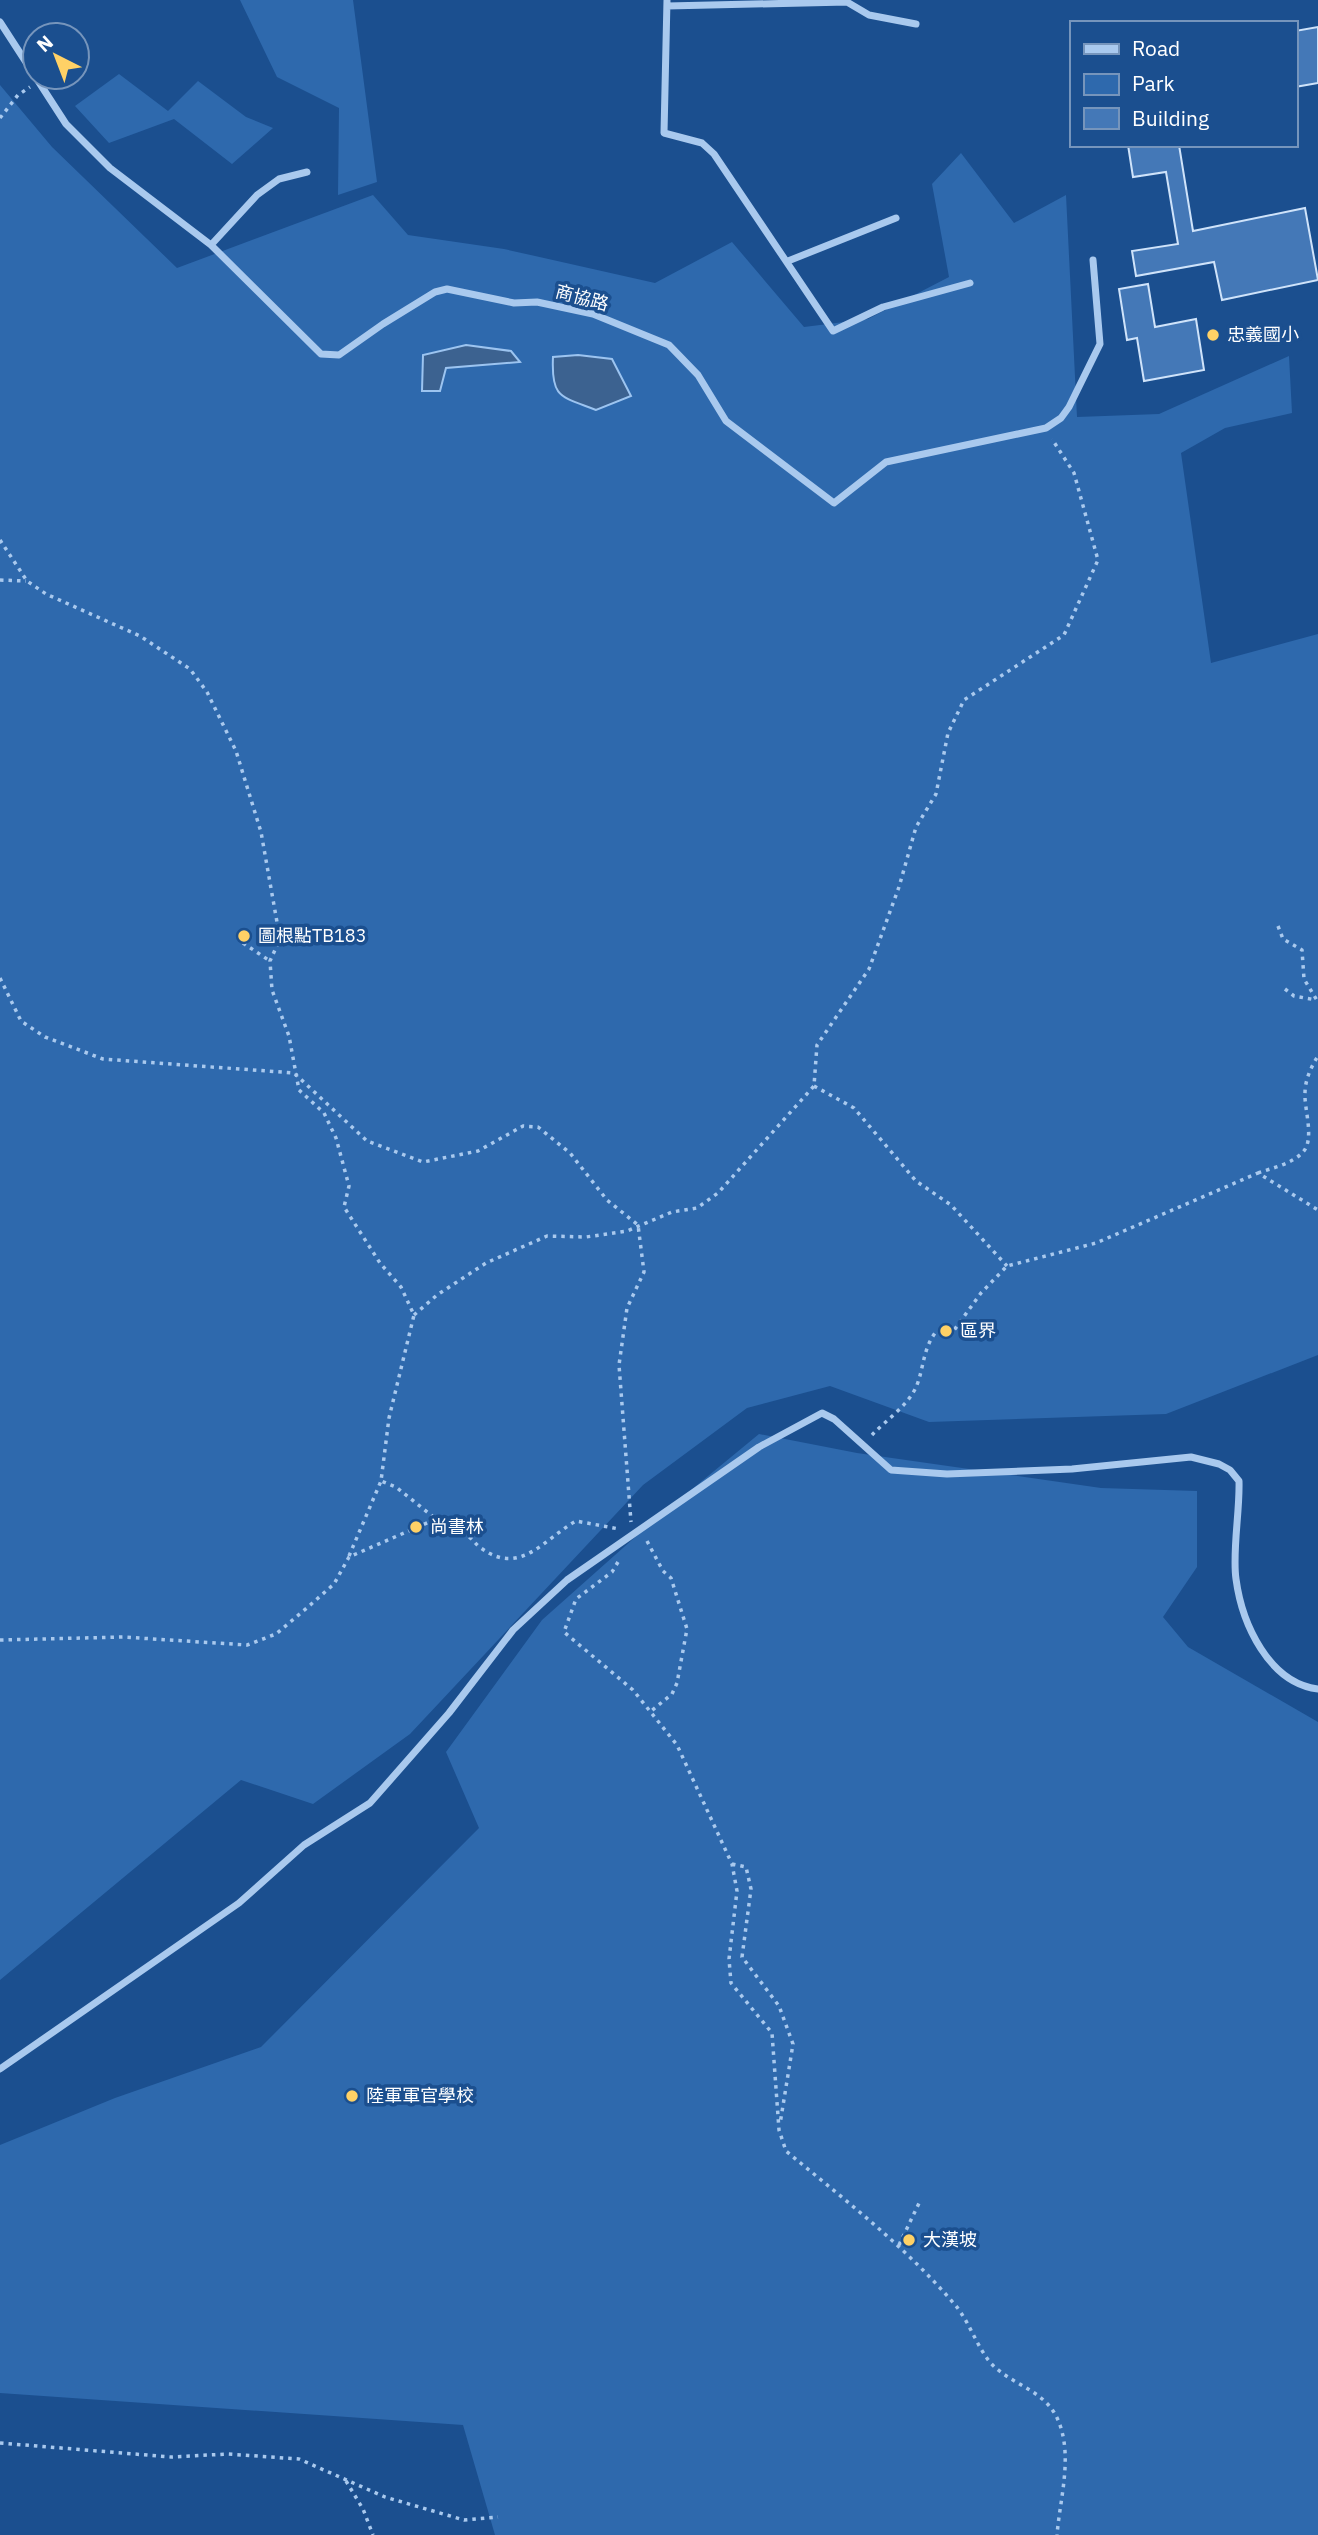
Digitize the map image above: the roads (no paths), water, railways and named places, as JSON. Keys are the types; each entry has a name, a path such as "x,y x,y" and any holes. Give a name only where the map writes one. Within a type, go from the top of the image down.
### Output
{"street":[{"path":"916,24 869,15 847,2 667,3 664,134 695,140 713,154 833,331 883,307 970,283"},
{"name":"商協路","path":"0,22 66,124 110,168 211,245 321,354 339,355 435,292 447,289 513,303 537,302 593,314 669,345 698,375 726,421 834,503 886,462 908,455 934,453 1046,428 1061,418 1100,344 1093,260"},
{"path":"211,245 257,195 279,179 307,172"},
{"path":"788,261 895,218"},
{"path":"0,2070 239,1903 304,1844 370,1802 449,1713 513,1630 567,1580 759,1447 822,1413 891,1470 947,1474 1072,1469 1191,1457 1230,1470 1239,1481 1235,1577 1243,1613 1263,1651 1286,1679 1318,1689"}],"place":[{"name":"忠義國小","path":"1213,335"},
{"name":"圖根點TB183","path":"244,936"},
{"name":"區界","path":"946,1331"},
{"name":"尚書林","path":"416,1527"},
{"name":"陸軍軍官學校","path":"352,2096"},
{"name":"大漢坡","path":"909,2240"}]}
